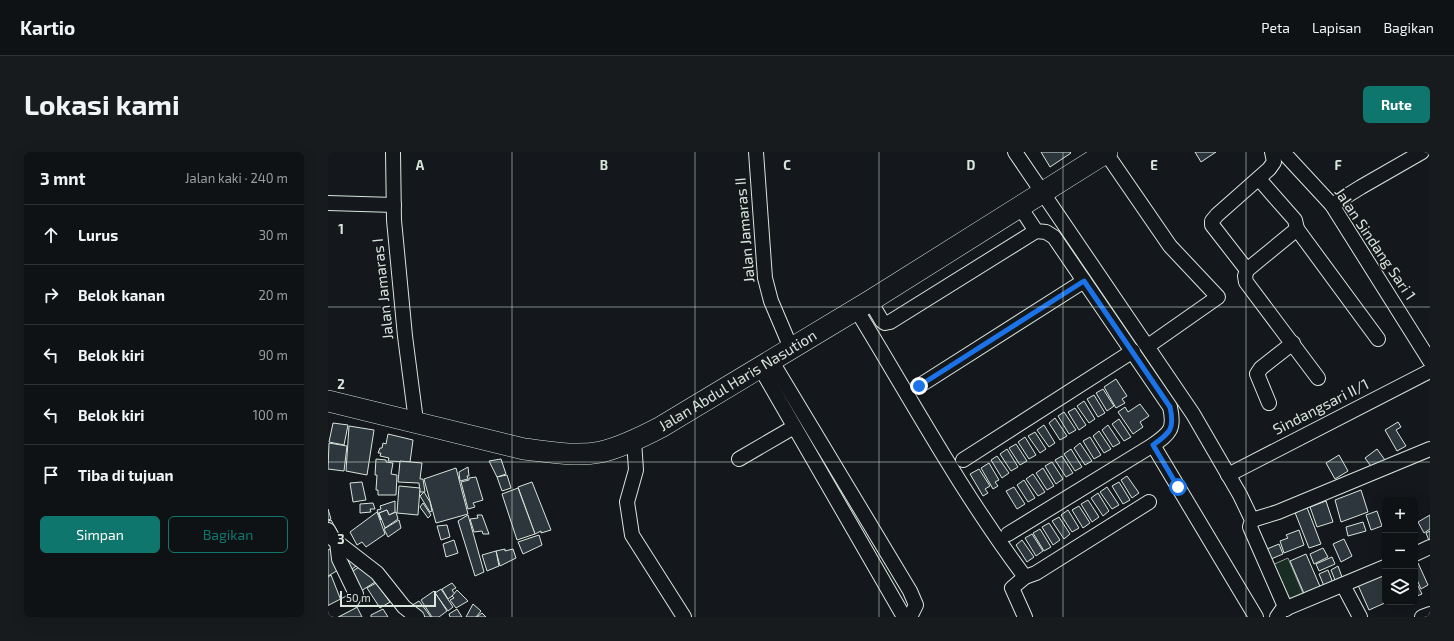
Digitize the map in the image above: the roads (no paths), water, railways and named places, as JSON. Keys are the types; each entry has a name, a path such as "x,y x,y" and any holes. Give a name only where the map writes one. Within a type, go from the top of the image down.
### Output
{"highway":[{"name":"Jalan Abdul Haris Nasution","path":"328,401 505,444 555,453 601,452 634,441 661,427 863,305 1107,152"}],"street":[{"name":"Jalan Jamaras I","path":"393,152 394,205 405,336 416,422"},
{"name":"Jalan Jamaras II","path":"756,152 765,278 771,301 791,348"},
{"path":"1014,152 1148,346 1193,414 1252,520 1250,527 1282,613 1382,568"},
{"path":"1107,152 1170,246 1218,297 1148,346"},
{"path":"1248,270 1212,225 1212,221 1259,179 1274,162 1272,152"},
{"name":"Jalan Sindang Sari 1","path":"1284,152 1332,205 1426,345 1430,361"},
{"path":"1332,205 1422,152"},
{"path":"1259,179 1295,220 1297,229 1378,339"},
{"path":"328,203 394,205"},
{"path":"1020,207 1036,230"},
{"path":"1297,229 1248,270 1245,276 1246,282 1318,378"},
{"path":"863,305 885,323 890,322 1036,230 1046,232 1054,237 1170,407 1174,421 1167,435 1008,534"},
{"path":"919,386 1084,281"},
{"path":"863,305 953,470 998,541 1025,576"},
{"path":"1269,403 1257,374 1261,368 1293,343"},
{"path":"963,460 1133,351"},
{"path":"766,364 794,427 904,617"},
{"path":"766,364 910,591 916,606 910,617"},
{"name":"Sindangsari II/1","path":"1228,475 1430,371"},
{"path":"738,459 794,427"},
{"path":"634,441 636,470 627,502 632,535 684,617"},
{"path":"1153,445 1256,617"},
{"path":"1252,520 1278,512 1430,449"},
{"path":"1025,617 1012,588 1025,576 1036,573 1149,502"},
{"path":"328,530 337,542 377,573 403,612 417,617"},
{"path":"328,614 351,602 356,594 339,558 337,542"},
{"path":"1418,553 1430,547"},
{"path":"1343,585 1360,617"},
{"path":"1422,617 1430,614"}]}
